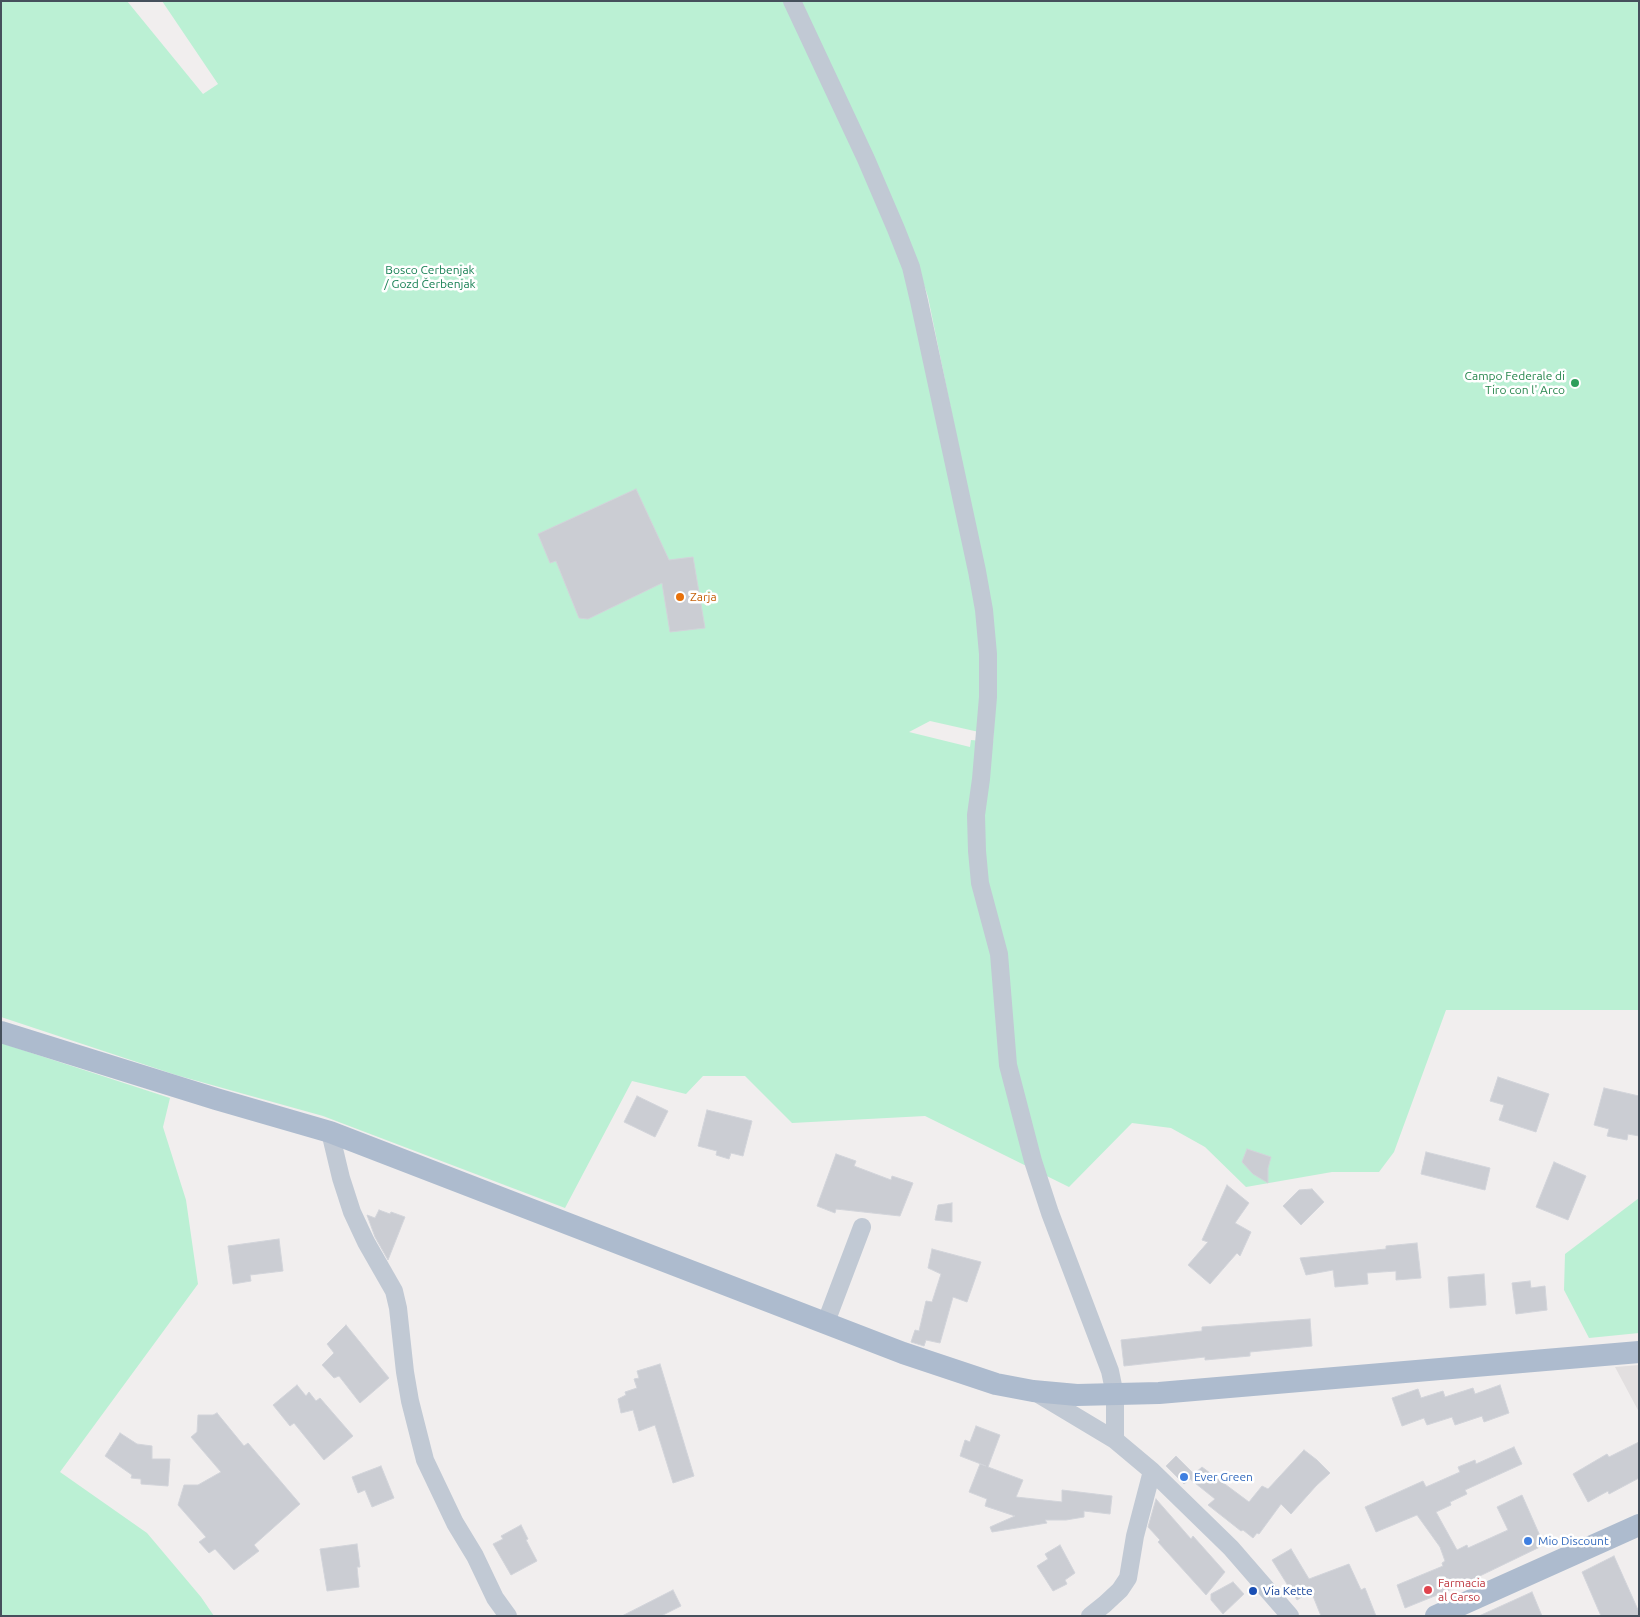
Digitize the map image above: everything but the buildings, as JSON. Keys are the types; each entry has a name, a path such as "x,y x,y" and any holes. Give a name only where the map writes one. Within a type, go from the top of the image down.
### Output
{"main road":[{"path":"1,1032 216,1100 330,1132 942,1367 996,1384 1033,1391 1077,1395 1159,1393 1639,1352"},
{"path":"1436,1616 1639,1525"}],"street":[{"path":"792,1 870,168 911,267 984,610 988,654 988,697 976,816 980,883 998,954 1008,1065 1033,1161 1050,1213 1110,1371 1114,1395 1115,1440"},
{"path":"330,1132 341,1178 352,1212 366,1242 394,1291 398,1308 408,1391 425,1460 455,1523 475,1556 495,1598 508,1616"},
{"path":"826,1322 862,1227"},
{"path":"1033,1391 1115,1440 1152,1472 1231,1548 1290,1616"},
{"path":"1090,1616 1120,1590 1128,1578 1135,1536 1152,1472"}],"shaded area":[{"path":"1639,1365 1639,1412 1615,1367"}],"green space":[{"name":"Bosco Cerbenjak / Gozd Čerbenjak","path":"1,1 127,1 203,94 218,84 162,1 784,1 888,225 905,269 969,556 980,639 979,732 930,721 909,732 970,747 971,740 993,742 997,677 965,478 928,297 916,260 799,1 1639,1 1639,1010 1446,1010 1394,1152 1379,1172 1332,1172 1246,1187 1205,1147 1171,1128 1132,1123 1069,1187 925,1116 792,1123 745,1076 703,1076 686,1094 632,1081 565,1208 323,1116 176,1075 1,1017"},
{"path":"1,1043 170,1098 163,1127 186,1200 198,1284 60,1472 147,1533 201,1597 214,1616 1,1616"},
{"path":"1639,1198 1639,1333 1589,1338 1564,1290 1565,1254"}],"place":[{"name":"Campo Federale di Tiro con l' Arco","path":"1575,383"},
{"name":"Zarja","path":"680,597"},
{"name":"Ever Green","path":"1184,1477"},
{"name":"Mio Discount","path":"1528,1541"},
{"name":"Farmacia al Carso","path":"1428,1590"},
{"name":"Via Kette","path":"1253,1591"}]}
